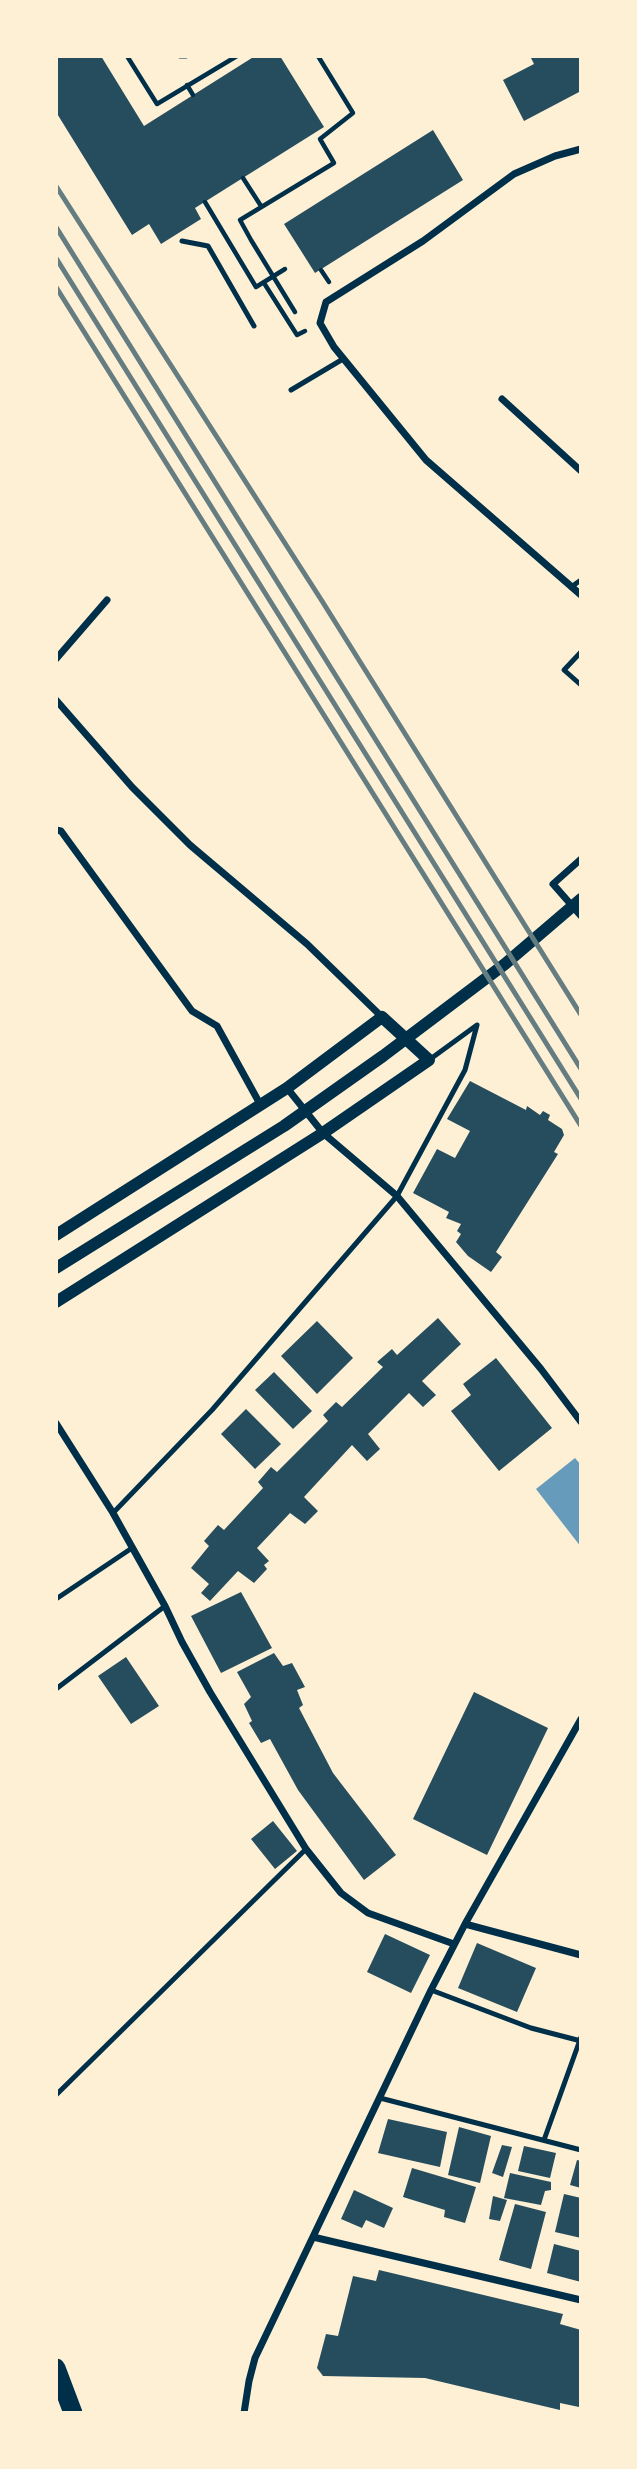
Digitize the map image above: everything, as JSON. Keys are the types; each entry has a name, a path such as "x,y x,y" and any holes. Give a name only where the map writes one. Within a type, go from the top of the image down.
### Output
{"highway":[{"path":"56,2368 73,2413"}],"street":[{"path":"581,149 555,156 514,174 423,241 326,302 320,323 343,359 426,460 581,595"},
{"path":"502,399 581,471"},
{"path":"56,659 107,600"},
{"path":"56,700 132,787 190,845 307,944 429,1060 323,1133 56,1302"},
{"path":"56,830 61,831 192,1011 217,1026 260,1104"},
{"path":"581,859 553,884 581,915"},
{"path":"56,1268 295,1118 505,964 581,899"},
{"path":"56,1235 287,1088 382,1017"},
{"path":"287,1088 323,1133 397,1196 541,1369 581,1422"},
{"path":"56,1423 113,1513 210,1692 306,1849 341,1893 368,1913 454,1944"},
{"path":"244,2413 256,2358 431,1990 465,1924 581,1719"},
{"path":"465,1924 581,1955"},
{"path":"313,2237 581,2300"}],"lane":[{"path":"182,242 208,246 254,326"},
{"path":"291,390 343,359"},
{"path":"571,587 581,580"},
{"path":"581,652 564,670 581,685"},
{"path":"113,1513 212,1410 397,1196 465,1070 477,1025 429,1060"},
{"path":"56,1599 132,1548"},
{"path":"56,1689 165,1605"},
{"path":"56,2095 306,1849"},
{"path":"431,1990 531,2028 581,2039 544,2140"},
{"path":"380,2098 581,2150"}],"path":[{"path":"127,56 157,104 237,56"},
{"path":"295,312 240,220 334,163 320,139 353,113 318,56"},
{"path":"187,85 193,95"},
{"path":"243,178 261,206"},
{"path":"205,202 256,287 285,269"},
{"path":"320,270 329,282"},
{"path":"264,283 297,335 305,331"}],"water":[{"path":"575,1458 581,1465 581,1547 536,1489"}],"building":[{"path":"56,56 101,56 144,126 255,56 280,56 324,127 195,208 201,219 161,244 149,224 132,235 56,112"},
{"path":"530,56 581,56 581,91 524,121 503,80 534,64"},
{"path":"433,130 463,180 315,273 284,224"},
{"path":"470,1081 526,1110 527,1106 540,1115 543,1111 550,1115 548,1120 562,1129 564,1135 554,1152 558,1154 496,1252 502,1257 491,1272 468,1256 456,1242 461,1234 457,1231 461,1224 446,1218 449,1212 413,1193 437,1149 455,1158 470,1131 447,1119"},
{"path":"438,1318 461,1344 422,1381 436,1395 423,1407 409,1393 368,1434 380,1449 367,1461 352,1445 304,1497 318,1511 305,1524 290,1513 257,1548 269,1561 264,1565 267,1569 254,1583 238,1571 210,1601 201,1593 209,1584 191,1568 209,1546 204,1541 218,1525 224,1530 263,1488 258,1482 271,1467 277,1472 328,1421 323,1415 336,1402 342,1407 383,1367 377,1362 392,1349 397,1355"},
{"path":"317,1321 353,1358 317,1394 281,1356"},
{"path":"496,1358 552,1428 499,1471 451,1411 471,1395 463,1384"},
{"path":"274,1372 312,1411 293,1429 255,1390"},
{"path":"246,1409 281,1444 255,1469 221,1434"},
{"path":"241,1592 272,1648 221,1673 191,1616"},
{"path":"274,1653 283,1666 292,1663 305,1687 297,1690 303,1705 299,1708 333,1773 396,1855 364,1880 298,1790 270,1739 261,1743 249,1723 252,1721 244,1704 251,1697 237,1672"},
{"path":"126,1657 159,1706 131,1724 98,1676"},
{"path":"474,1692 548,1728 487,1855 413,1819"},
{"path":"273,1821 297,1851 275,1869 251,1839"},
{"path":"385,1934 430,1955 411,1993 367,1972"},
{"path":"477,1943 536,1968 517,2012 458,1988"},
{"path":"388,2119 447,2132 440,2167 378,2153"},
{"path":"459,2127 491,2136 480,2183 448,2175"},
{"path":"502,2145 512,2147 503,2177 492,2173"},
{"path":"524,2146 556,2153 550,2178 518,2171"},
{"path":"577,2160 581,2161 581,2188 570,2185"},
{"path":"412,2168 476,2187 465,2223 444,2217 445,2210 403,2197"},
{"path":"510,2173 551,2182 551,2190 545,2191 541,2205 504,2198"},
{"path":"354,2190 393,2208 384,2228 366,2220 362,2228 341,2219"},
{"path":"564,2194 581,2198 581,2238 555,2232"},
{"path":"493,2196 507,2200 500,2221 489,2219"},
{"path":"515,2204 546,2212 531,2269 499,2260"},
{"path":"554,2244 581,2251 581,2282 547,2273"},
{"path":"379,2270 563,2314 560,2324 581,2330 579,2407 560,2403 560,2410 425,2378 323,2376 317,2368 326,2334 338,2336 353,2276 376,2281"}],"railway":[{"path":"56,186 322,601 581,1015"},
{"path":"56,227 581,1069"},
{"path":"56,258 581,1099"},
{"path":"56,287 581,1126"}]}
